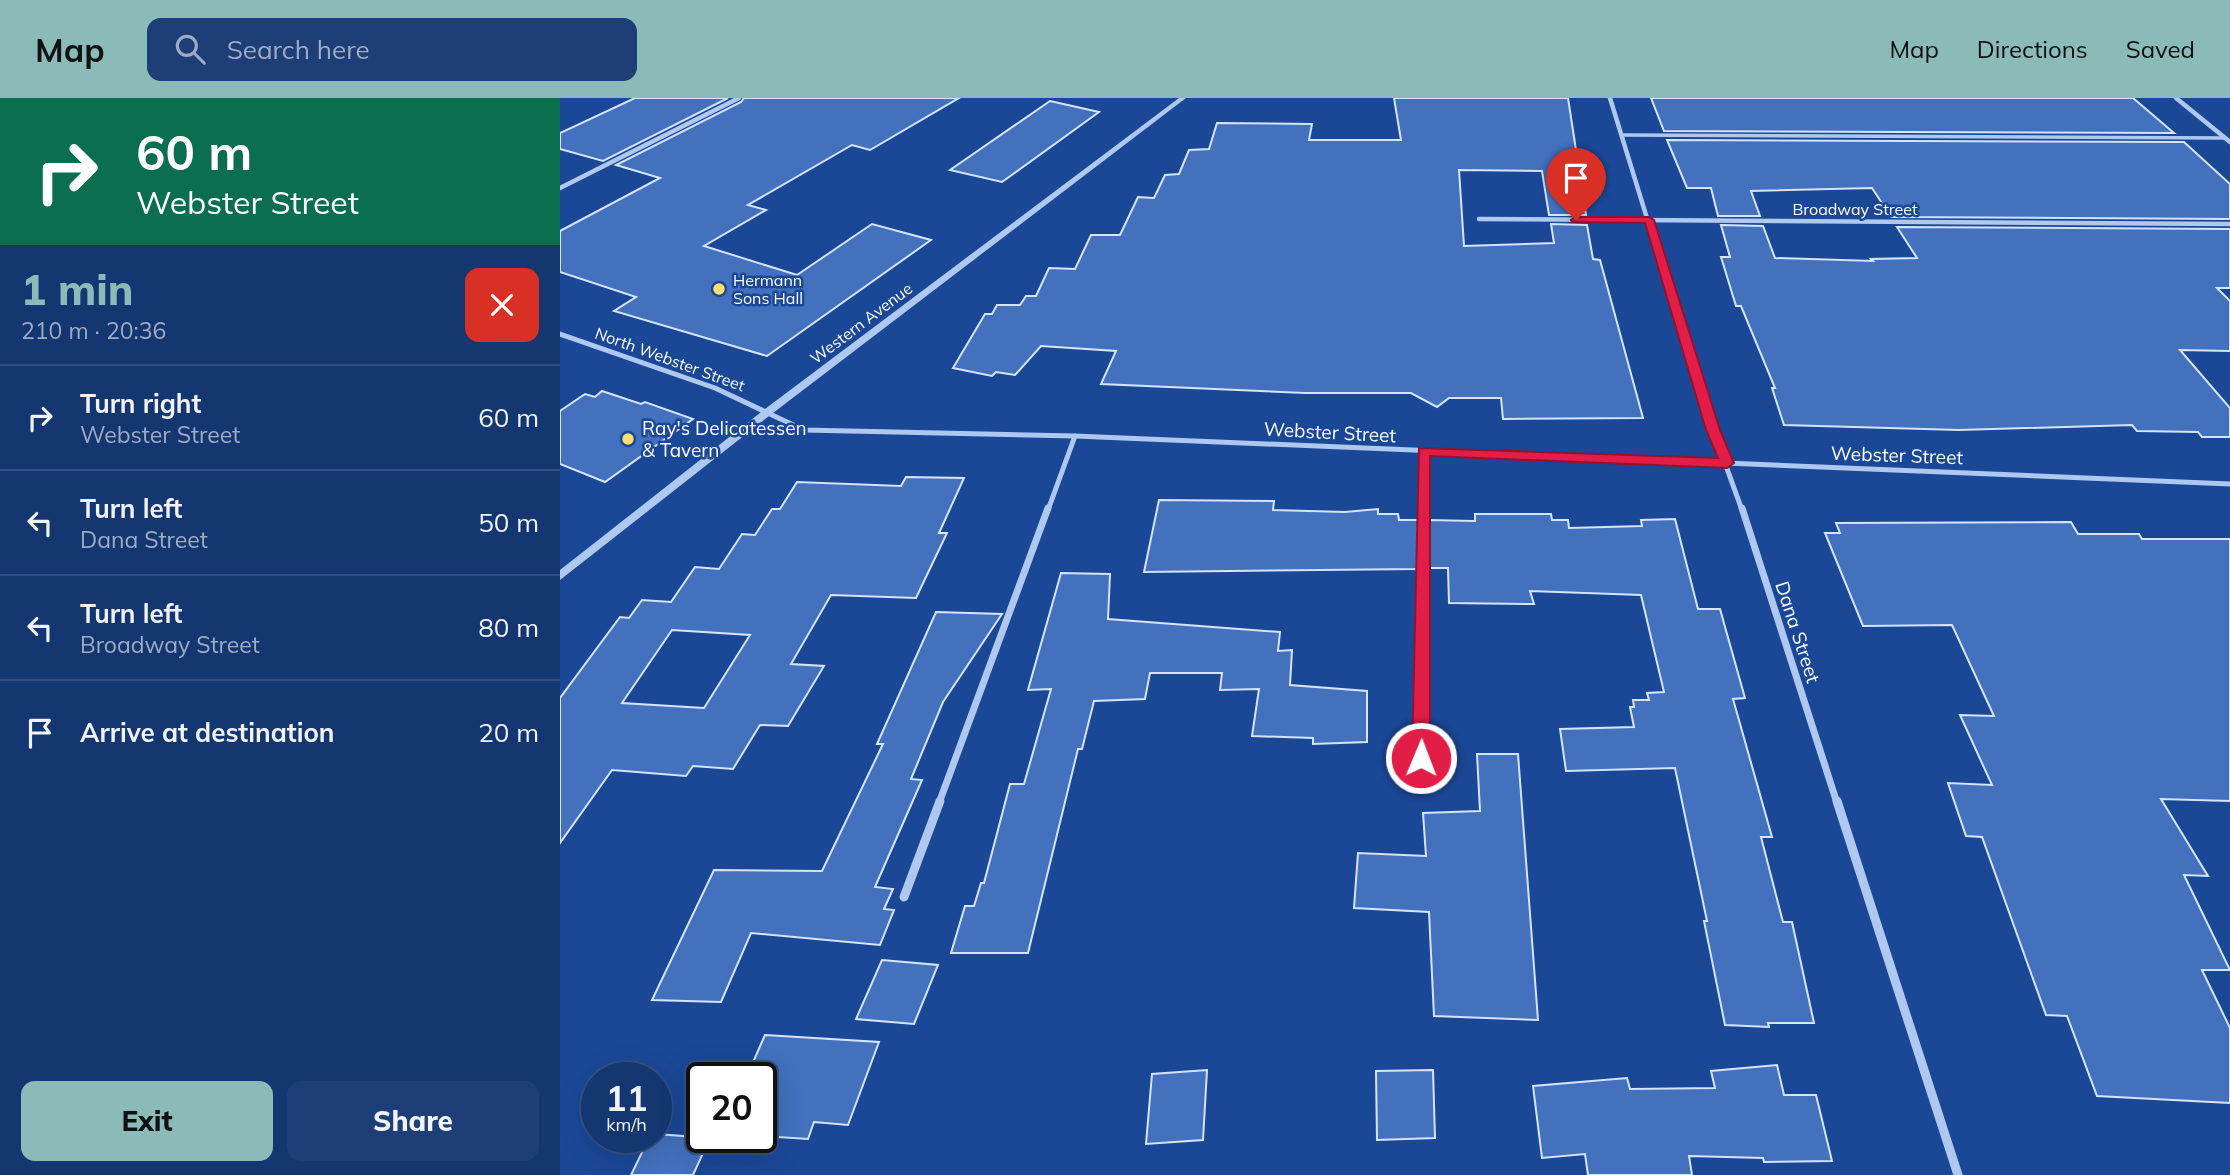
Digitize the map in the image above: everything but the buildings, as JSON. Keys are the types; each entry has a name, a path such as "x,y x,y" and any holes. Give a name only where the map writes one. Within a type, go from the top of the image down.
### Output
{"street":[{"path":"560,188 739,98"},
{"name":"Western Avenue","path":"560,576 769,411 1183,98"},
{"name":"Dana Street","path":"1610,98 1713,430 1727,463 1958,1175"},
{"path":"2176,98 2230,142"},
{"name":"Broadway Street","path":"1479,219 2230,224"},
{"name":"North Webster Street","path":"560,334 769,411"},
{"name":"Webster Street","path":"769,411 804,430 1075,436 2230,484"},
{"path":"904,897 1075,436"}],"lane":[{"path":"1622,135 2224,138"},
{"path":"1421,758 1423,452"}],"place":[{"name":"Hermann Sons Hall","path":"719,289"},
{"name":"Ray's Delicatessen & Tavern","path":"628,439"}],"route":[{"path":"1421,758 1423,452 1727,463 1713,430 1649,220 1576,220"}]}
